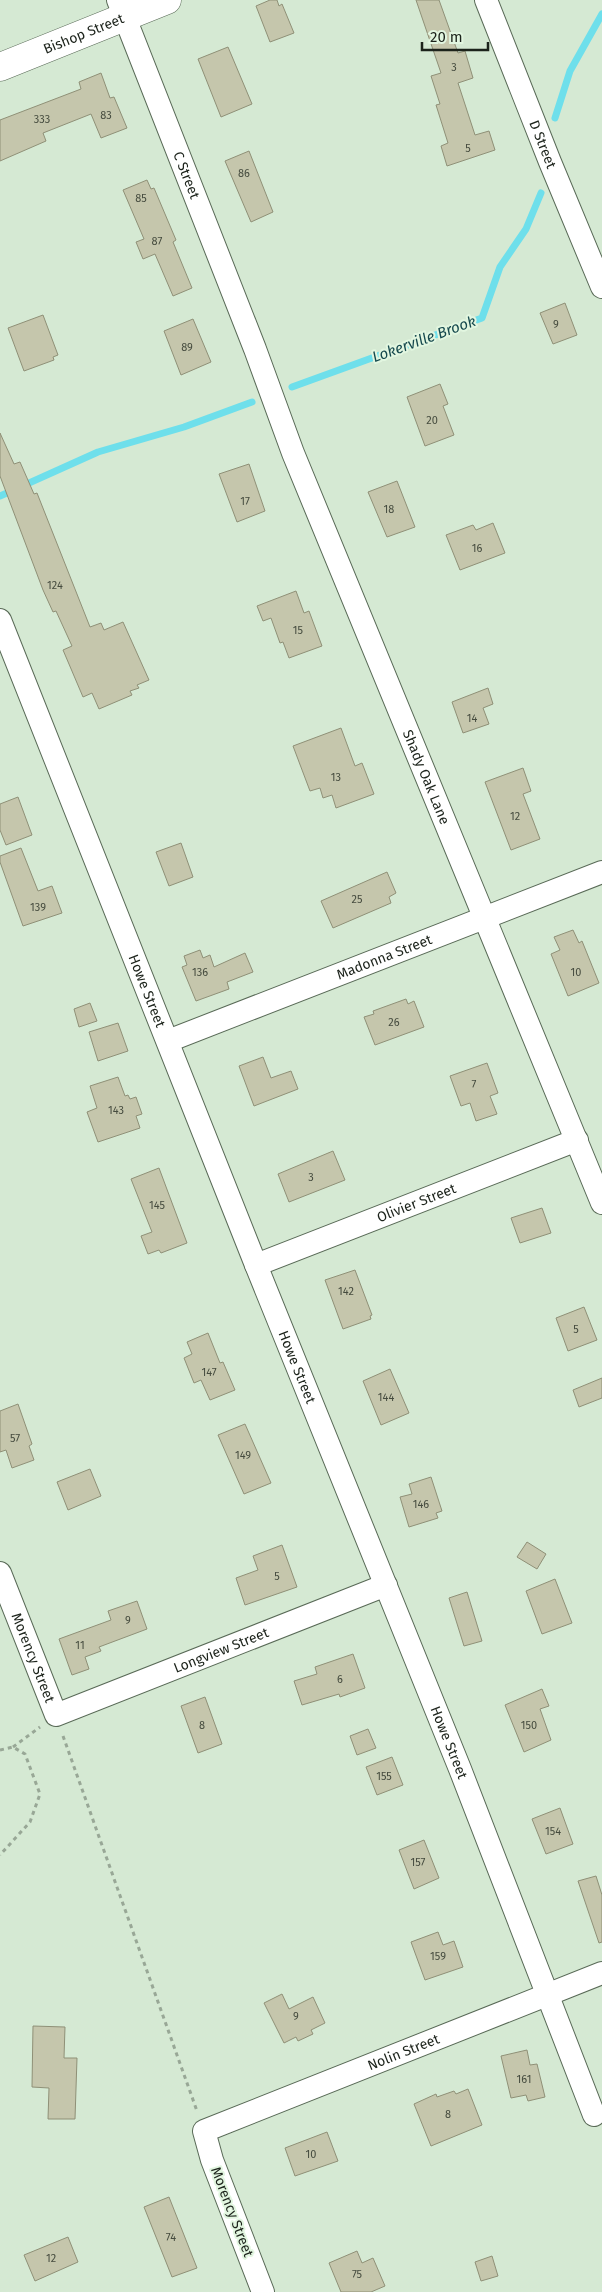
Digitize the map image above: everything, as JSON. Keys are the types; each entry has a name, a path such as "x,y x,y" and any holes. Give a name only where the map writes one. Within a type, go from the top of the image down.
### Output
{"street":[{"name":"Bishop Street","path":"0,67 122,8 167,0"},
{"name":"D Street","path":"486,0 550,162 602,286"},
{"name":"C Street","path":"122,8 255,349"},
{"name":"Shady Oak Lane","path":"255,349 293,453 486,917 602,1203"},
{"name":"Howe Street","path":"0,620 256,1266 460,1768 546,1995 594,2115"},
{"name":"Madonna Street","path":"168,1041 602,872"},
{"name":"Olivier Street","path":"256,1266 577,1140"},
{"name":"Morency Street","path":"0,1573 56,1715"},
{"name":"Longview Street","path":"56,1715 386,1585"},
{"name":"Nolin Street","path":"204,2130 602,1973"},
{"name":"Morency Street","path":"204,2130 212,2160 263,2292"}],"path":[{"path":"0,1750 12,1747 56,1715 100,1844 204,2130"},
{"path":"0,1855 30,1822 40,1794 25,1754 12,1747"}],"building":[{"path":"270,0 277,0 279,6 282,4 294,33 270,42 256,6"},
{"path":"416,0 439,0 458,53 465,51 473,78 458,83 475,135 489,131 495,150 447,166 441,146 448,143 436,105 440,104 431,76 441,73"},
{"path":"228,47 252,104 221,117 198,59"},
{"path":"101,73 110,98 114,97 127,128 101,138 91,114 43,133 46,141 0,161 0,120 81,89 79,82"},
{"path":"249,151 273,212 251,222 225,161"},
{"path":"147,180 151,189 154,188 176,240 173,242 192,288 173,296 155,254 143,259 136,242 144,239 123,190"},
{"path":"565,303 577,335 553,344 540,313"},
{"path":"43,315 58,355 53,357 54,360 24,371 8,328"},
{"path":"193,319 211,362 181,375 164,331"},
{"path":"440,384 448,404 443,406 454,435 425,446 407,397"},
{"path":"0,433 14,464 20,462 34,494 37,493 90,627 101,623 104,630 123,622 149,680 137,685 139,688 130,691 132,695 99,709 92,693 83,697 63,650 72,646 56,611 53,612 43,590 0,476"},
{"path":"249,464 265,511 237,522 219,474"},
{"path":"397,481 415,527 387,537 368,492"},
{"path":"493,523 505,553 460,570 446,535 473,525 476,530"},
{"path":"296,591 304,613 309,611 322,646 289,658 283,642 280,643 271,618 263,621 257,606"},
{"path":"488,688 493,704 483,708 489,724 463,733 452,702"},
{"path":"341,728 355,766 362,763 374,794 336,808 332,795 323,798 320,788 310,791 293,746"},
{"path":"523,768 531,791 523,794 540,839 511,850 485,782"},
{"path":"18,797 32,835 6,845 0,830 0,804"},
{"path":"181,843 193,877 169,886 156,852"},
{"path":"21,848 38,891 52,886 62,913 23,926 0,862 0,856"},
{"path":"387,872 396,893 389,897 391,903 333,928 321,901"},
{"path":"573,930 579,943 582,941 599,983 568,996 551,954 560,950 554,937"},
{"path":"200,950 203,958 210,955 214,967 245,953 253,972 227,982 229,989 196,1001 182,967 187,965 184,956"},
{"path":"406,999 408,1004 414,1001 424,1027 375,1045 364,1017 374,1014 373,1011"},
{"path":"90,1003 97,1021 79,1027 74,1009"},
{"path":"118,1023 128,1051 98,1061 89,1032"},
{"path":"263,1057 271,1078 291,1071 298,1089 254,1106 239,1066"},
{"path":"487,1063 498,1093 490,1096 497,1114 476,1121 470,1103 461,1106 450,1076"},
{"path":"118,1077 125,1096 128,1095 130,1099 136,1097 142,1114 136,1116 140,1128 98,1142 87,1112 97,1108 90,1086"},
{"path":"333,1151 345,1180 289,1202 278,1174"},
{"path":"159,1168 187,1243 161,1253 159,1250 148,1254 141,1236 152,1232 131,1179"},
{"path":"542,1208 551,1233 520,1243 511,1218"},
{"path":"355,1270 372,1315 370,1316 371,1319 343,1329 325,1280"},
{"path":"584,1307 597,1340 568,1351 556,1318"},
{"path":"208,1333 220,1363 223,1362 235,1390 210,1400 201,1380 194,1383 184,1358 192,1354 187,1342"},
{"path":"390,1369 409,1413 381,1425 363,1381"},
{"path":"602,1378 602,1398 579,1407 573,1390"},
{"path":"18,1404 32,1444 29,1446 34,1460 12,1468 6,1450 0,1452 0,1411"},
{"path":"245,1424 271,1483 244,1494 218,1435"},
{"path":"90,1469 101,1496 68,1510 57,1482"},
{"path":"431,1477 442,1511 436,1513 438,1518 409,1527 400,1497 412,1494 409,1484"},
{"path":"527,1542 546,1554 537,1569 517,1557"},
{"path":"282,1545 297,1587 245,1605 236,1578 258,1570 253,1556"},
{"path":"555,1579 572,1623 542,1634 526,1591"},
{"path":"467,1592 482,1641 464,1646 449,1598"},
{"path":"137,1601 147,1629 99,1647 101,1651 85,1657 89,1669 72,1675 59,1639 111,1620 108,1611"},
{"path":"353,1654 365,1688 340,1697 339,1694 302,1705 294,1681 317,1674 315,1667"},
{"path":"542,1689 549,1706 540,1709 551,1740 524,1752 505,1705"},
{"path":"205,1697 222,1744 198,1753 181,1706"},
{"path":"368,1729 376,1748 357,1755 350,1736"},
{"path":"392,1757 403,1785 377,1795 366,1767"},
{"path":"560,1808 573,1844 546,1854 532,1819"},
{"path":"424,1840 439,1878 414,1889 399,1850"},
{"path":"596,1876 602,1895 602,1942 599,1943 578,1881"},
{"path":"438,1932 443,1945 454,1941 463,1967 425,1980 411,1942"},
{"path":"282,1994 289,2009 313,1997 325,2023 311,2030 313,2034 298,2041 296,2037 284,2043 264,2003"},
{"path":"33,2026 65,2027 64,2058 77,2058 75,2119 48,2119 49,2088 32,2087"},
{"path":"527,2050 530,2065 537,2064 545,2097 528,2101 526,2095 511,2098 501,2056"},
{"path":"468,2089 482,2125 431,2146 414,2104 436,2094 437,2097 454,2091 456,2094"},
{"path":"327,2132 338,2161 295,2176 285,2148"},
{"path":"169,2197 197,2268 172,2277 144,2207"},
{"path":"68,2237 78,2262 35,2281 24,2255"},
{"path":"357,2251 362,2263 373,2258 385,2286 371,2292 341,2292 329,2263"},
{"path":"492,2256 498,2276 481,2281 475,2262"}],"waterway":[{"name":"Lokerville Brook","path":"555,118 570,71 602,14"},
{"name":"Lokerville Brook","path":"292,387 482,318 500,267 526,229 541,193"},
{"name":"Lokerville Brook","path":"0,496 98,452 184,427 252,402"}]}
